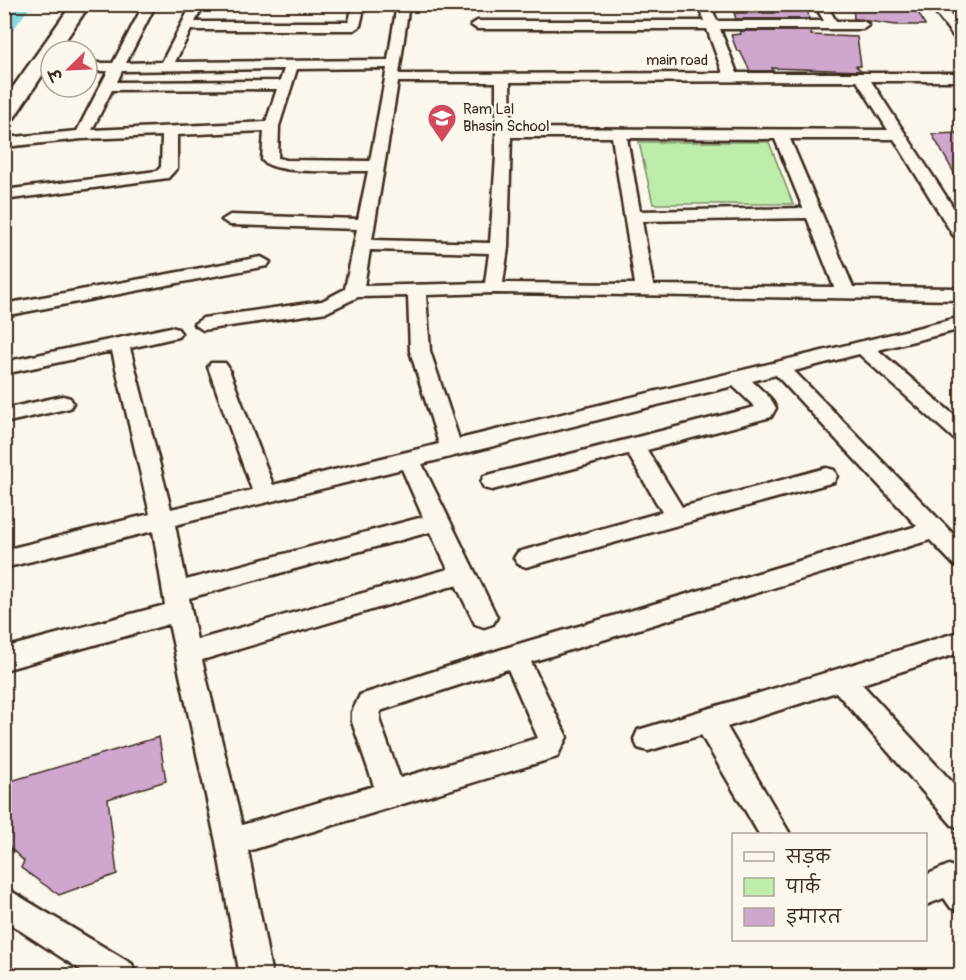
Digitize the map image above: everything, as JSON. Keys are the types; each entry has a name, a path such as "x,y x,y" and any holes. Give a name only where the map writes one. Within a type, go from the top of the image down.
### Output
{"highway":[{"path":"4,97 69,4"},
{"path":"61,39 81,4"},
{"path":"4,117 39,75"}],"street":[{"path":"82,135 150,4"},
{"path":"167,65 198,4"},
{"path":"187,26 354,26 359,4"},
{"path":"354,292 394,71 403,4"},
{"path":"704,4 732,76"},
{"path":"820,4 832,25"},
{"path":"934,4 962,38"},
{"path":"477,25 515,19 711,25 862,25"},
{"path":"292,64 272,126 269,158 278,164 375,166"},
{"name":"main road","path":"99,67 292,64 503,77 962,77"},
{"path":"861,76 896,135 962,235"},
{"path":"493,288 499,248 505,132 503,77"},
{"path":"106,86 285,85"},
{"path":"4,144 82,135 170,129 272,126"},
{"path":"4,195 162,175 169,168 170,129"},
{"path":"505,132 896,135"},
{"path":"619,133 645,290"},
{"path":"781,134 846,293"},
{"path":"633,216 813,213"},
{"path":"230,219 365,224"},
{"path":"362,245 499,248"},
{"path":"4,310 261,262"},
{"path":"203,324 253,314 327,306 354,292 493,288 962,294"},
{"path":"417,290 420,351 451,449"},
{"path":"4,559 162,518 959,326"},
{"path":"4,368 171,333"},
{"path":"120,345 162,518 187,654 231,842 256,975"},
{"path":"864,348 962,434"},
{"path":"218,367 265,494"},
{"path":"780,368 962,559"},
{"path":"492,482 764,412 766,408 763,403 737,380"},
{"path":"4,416 63,403"},
{"path":"633,445 677,517"},
{"path":"409,460 484,617"},
{"path":"526,558 826,476"},
{"path":"4,659 177,601 437,522"},
{"path":"390,795 366,722 370,703 515,656 934,530"},
{"path":"187,654 464,574"},
{"path":"648,739 958,647"},
{"path":"231,842 547,748 553,737 515,656"},
{"path":"843,681 962,815"},
{"path":"708,721 774,833"},
{"path":"4,902 120,975"}],"green space":[{"path":"639,142 769,142 793,204 653,204"}],"building":[{"path":"853,4 914,5 925,25 896,25 854,19"},
{"path":"768,6 807,6 809,19 736,19 734,13 774,13"},
{"path":"740,31 811,31 811,35 857,37 861,66 856,66 861,71 772,68 773,71 750,71 740,51 737,51 731,35 741,34"},
{"path":"962,133 962,187 932,134"},
{"path":"159,737 166,781 108,799 117,874 59,895 21,868 24,861 4,842 4,783"}],"waterway":[{"path":"4,32 26,4"}],"place":[{"name":"Ram Lal Bhasin School","path":"442,144"}]}
